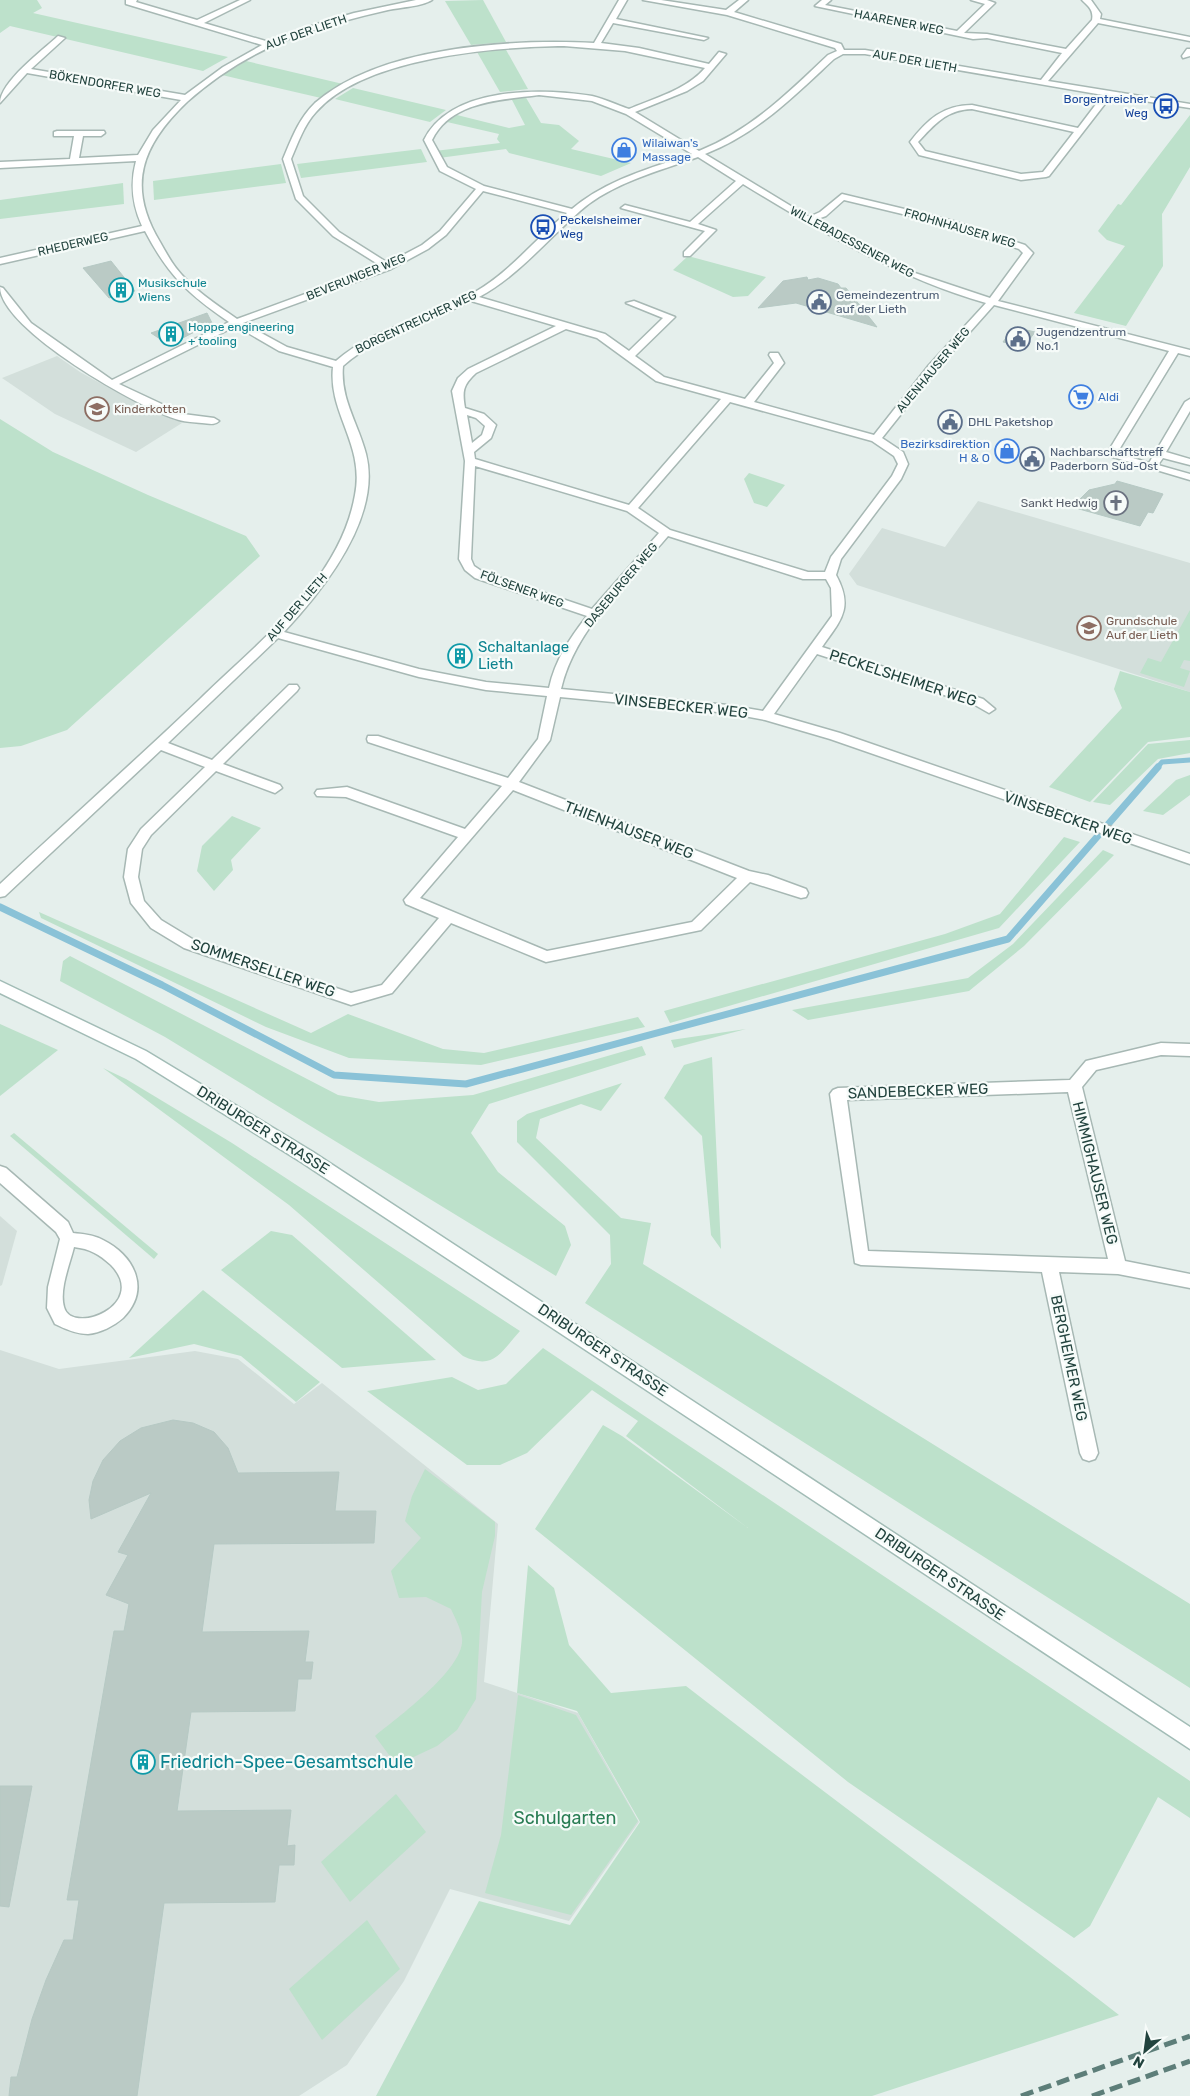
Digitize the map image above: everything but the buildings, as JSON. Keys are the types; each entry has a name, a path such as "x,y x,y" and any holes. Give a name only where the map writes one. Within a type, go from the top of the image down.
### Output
{"street":[{"path":"133,0 129,2 266,44"},
{"path":"197,23 246,0"},
{"name":"AUF DER LIETH","path":"0,892 160,745 275,633 304,602 337,558 359,506 363,475 361,452 336,389 338,365 281,349 237,322 190,288 174,271 147,228 137,193 140,158 154,131 186,98 225,67 266,44 375,7 428,0"},
{"path":"596,44 622,0"},
{"name":"AUF DER LIETH","path":"647,0 728,13 838,46 842,52 864,52 1190,106"},
{"path":"728,13 744,0"},
{"name":"HAARENER WEG","path":"827,0 819,6 973,37 987,36 1067,52"},
{"name":"HAARENER WEG","path":"959,34 991,3 975,0"},
{"path":"1044,83 1045,78 1096,20 1097,14 1091,3 1086,0"},
{"path":"610,20 704,38"},
{"path":"1096,20 1190,39"},
{"name":"BÖKENDORFER WEG","path":"0,101 25,70 61,38"},
{"path":"388,267 336,234 299,197 287,159 299,129 318,104 362,78 432,56 488,46 596,44 711,67"},
{"name":"BORGENTREICHER WEG","path":"338,365 358,347 470,298 520,264 574,212 611,187 633,176 698,154 729,141 762,118 831,57 842,52"},
{"path":"629,112 684,89 700,78 722,54"},
{"name":"BÖKENDORFER WEG","path":"25,70 186,98"},
{"path":"574,212 481,188 443,169 428,140 434,128 444,118 479,101 539,93 593,99 629,112 698,154"},
{"path":"1079,131 972,107 954,106 945,111 914,142 922,153 1022,177 1046,174 1079,131 1108,93"},
{"path":"74,161 79,133"},
{"path":"58,134 101,133"},
{"name":"WILLEBADESSENER WEG","path":"698,154 740,181 808,220 912,275 957,292 992,302 1190,353"},
{"path":"0,165 140,158"},
{"path":"692,225 740,181"},
{"name":"BEVERUNGER WEG","path":"237,322 388,267 426,248 443,233 481,188"},
{"name":"FROHNHAUSER WEG","path":"808,220 823,214 842,197 947,222 1022,246 1028,253 992,302"},
{"path":"625,208 711,230 687,254"},
{"name":"RHEDERWEG","path":"0,260 147,228"},
{"path":"0,290 28,325 49,342 111,384 182,417 214,421"},
{"path":"470,298 601,336 618,345 645,371 660,379 876,439 900,454 903,464 897,477 835,559 830,575"},
{"name":"AUENHAUSER WEG","path":"876,439 933,367 992,302"},
{"path":"628,354 634,353 670,317 631,303"},
{"path":"111,384 237,322"},
{"name":"FÖLSENER WEG","path":"566,325 562,329 472,371 462,380 457,391 469,456 465,559 469,568 479,575 594,614"},
{"path":"1175,349 1110,455 1190,477"},
{"path":"747,404 779,364 774,355"},
{"path":"462,410 480,416 491,424 487,436 469,456 630,509 727,399"},
{"path":"1152,467 1189,406"},
{"path":"1161,454 1190,462"},
{"name":"DASEBURGER WEG","path":"630,509 666,532 806,576 830,575"},
{"name":"DASEBURGER WEG","path":"448,917 411,900 511,784 544,740 559,672 574,642 594,614 666,532"},
{"name":"PECKELSHEIMER WEG","path":"766,716 816,650 838,616 838,588 830,575"},
{"name":"VINSEBECKER WEG","path":"275,633 419,673 486,686 728,709 766,716 835,736 1190,860"},
{"name":"PECKELSHEIMER WEG","path":"816,650 979,702 989,709"},
{"name":"SOMMERSELLER WEG","path":"293,688 146,832 135,849 131,877 138,903 156,924 189,944 351,999 387,989 448,917"},
{"name":"THIENHAUSER WEG","path":"373,739 511,784 747,876 763,879 801,894"},
{"path":"160,745 275,788"},
{"path":"322,793 347,792 468,835"},
{"path":"448,917 546,957 696,926 747,876"},
{"name":"DRIBURGER STRASSE","path":"0,987 141,1055 323,1167 1190,1739"},
{"name":"HIMMIGHAUSER WEG","path":"1118,1267 1074,1086 1091,1065 1161,1049 1190,1050"},
{"name":"SANDEBECKER WEG","path":"1049,1264 861,1258 838,1094 1074,1086"},
{"path":"0,1173 62,1227 68,1239 56,1287 55,1308 61,1320 91,1326 107,1320 118,1313 127,1299 130,1285 128,1275 116,1260 97,1244 68,1239"},
{"path":"1049,1264 1118,1267 1190,1281"},
{"name":"BERGHEIMER WEG","path":"1049,1264 1089,1452"}],"shaded area":[{"name":"Kinderkotten","path":"57,356 80,372 136,403 182,423 136,452 55,414 2,378"},
{"name":"Grundschule Auf der Lieth","path":"978,501 1190,563 1190,692 857,585 849,574 882,528 945,547"},
{"path":"0,1216 17,1231 2,1285 0,1286"},
{"path":"0,1350 59,1369 195,1351 238,1359 294,1404 322,1383 498,1524 484,1682 578,1713 639,1822 569,1921 450,1889 404,1981 347,2065 299,2096 0,2096"}],"green space":[{"path":"0,0 37,0 42,8 33,13 228,57 203,71 10,26 0,33"},
{"path":"483,0 506,42 471,45 445,1"},
{"path":"505,48 528,89 500,92 477,52"},
{"path":"246,61 343,84 321,98 222,75"},
{"path":"353,88 446,110 430,122 335,99"},
{"path":"525,96 541,123 559,125 579,141 571,149 631,163 601,176 509,153 506,149 439,158 435,151 500,143 497,139 499,134 447,122 457,115 509,128 525,125 511,98"},
{"path":"1190,115 1190,167 1162,214 1163,266 1126,326 1074,313 1125,246 1107,240 1098,231 1118,204 1121,205"},
{"path":"421,149 427,162 301,178 297,164"},
{"path":"281,164 286,183 154,200 153,181"},
{"path":"123,183 124,204 0,219 0,200"},
{"path":"688,256 766,277 748,296 733,297 673,270"},
{"path":"0,419 53,452 148,495 246,536 260,556 67,730 21,746 0,748"},
{"path":"749,473 785,485 767,507 754,503 744,479"},
{"path":"1190,610 1190,661 1184,660 1180,668 1190,671 1184,687 1140,673 1148,658 1161,662"},
{"path":"1120,671 1190,692 1190,737 1148,742 1090,802 1049,787 1122,708 1114,689"},
{"path":"1190,740 1190,753 1158,759 1110,805 1093,802 1148,744"},
{"path":"1190,775 1190,795 1163,815 1143,811 1176,780"},
{"path":"232,816 261,828 231,860 233,870 214,891 197,871 202,846"},
{"path":"1064,837 1080,842 999,928 670,1023 664,1011 945,934 1000,914"},
{"path":"1103,850 1114,855 1024,946 969,991 808,1020 792,1010 968,978 1013,944"},
{"path":"39,912 311,1033 348,1014 443,1049 484,1053 638,1017 645,1027 481,1065 349,1058 266,1027 41,918"},
{"path":"70,956 338,1095 379,1102 473,1095 642,1046 646,1055 489,1104 471,1133 498,1172 565,1226 571,1245 556,1276 165,1037 60,981 63,961"},
{"path":"0,1024 58,1050 0,1096"},
{"path":"746,1029 674,1048 671,1040"},
{"path":"712,1057 721,1249 711,1235 702,1136 664,1098 684,1065"},
{"path":"103,1068 126,1079 232,1143 520,1331 502,1352 490,1360 474,1360 463,1356 289,1205"},
{"path":"622,1083 601,1111 581,1104 540,1119 536,1138 621,1218 651,1223 643,1264 1190,1604 1190,1688 585,1303 611,1264 610,1235 517,1142 517,1121 527,1114"},
{"path":"14,1133 158,1254 154,1259 10,1136"},
{"path":"271,1231 292,1235 436,1360 342,1368 221,1270"},
{"path":"203,1290 320,1382 296,1402 241,1356 194,1344 129,1358"},
{"path":"543,1348 1190,1781 1190,1818 1158,1797 1090,1926 1074,1938 848,1782 535,1529 603,1425 622,1436 748,1528 626,1436 638,1421 592,1390 527,1453 500,1465 467,1465 367,1391 452,1377 478,1390 506,1384"},
{"path":"425,1469 495,1522 495,1536 482,1592 476,1699 457,1730 437,1746 403,1762 392,1759 375,1736 428,1692 442,1677 460,1650 462,1638 451,1609 426,1597 399,1598 391,1571 421,1538 405,1521 412,1496"},
{"path":"528,1565 554,1588 569,1645 611,1693 686,1686 1119,2015 872,2096 376,2096 479,1901 570,1925 640,1822 577,1711 517,1693"},
{"name":"Schulgarten","path":"518,1695 576,1715 638,1821 571,1915 485,1893 501,1835"},
{"path":"396,1794 426,1832 350,1902 321,1862"},
{"path":"367,1920 400,1969 322,2040 289,1989"}],"waterway":[{"path":"1157,768 1162,762 1190,760"},
{"path":"0,907 162,985 334,1075 466,1084 1008,939 1158,767"}],"railway":[{"path":"1021,2096 1190,2036"},
{"path":"1092,2096 1190,2061"}],"place":[{"name":"Borgentreicher Weg","path":"1166,106"},
{"name":"Wilaiwan's Massage","path":"624,150"},
{"name":"Peckelsheimer Weg","path":"543,227"},
{"name":"Musikschule Wiens","path":"121,290"},
{"name":"Gemeindezentrum auf der Lieth","path":"819,302"},
{"name":"Hoppe engineering + tooling","path":"171,334"},
{"name":"Jugendzentrum No.1","path":"1018,339"},
{"name":"Aldi","path":"1081,397"},
{"name":"Kinderkotten","path":"97,409"},
{"name":"DHL Paketshop","path":"950,422"},
{"name":"Bezirksdirektion H & O","path":"1007,451"},
{"name":"Nachbarschaftstreff Paderborn Süd-Ost","path":"1032,459"},
{"name":"Sankt Hedwig","path":"1116,503"},
{"name":"Grundschule Auf der Lieth","path":"1089,628"},
{"name":"Schaltanlage Lieth","path":"460,656"},
{"name":"Friedrich-Spee-Gesamtschule","path":"143,1762"}]}
